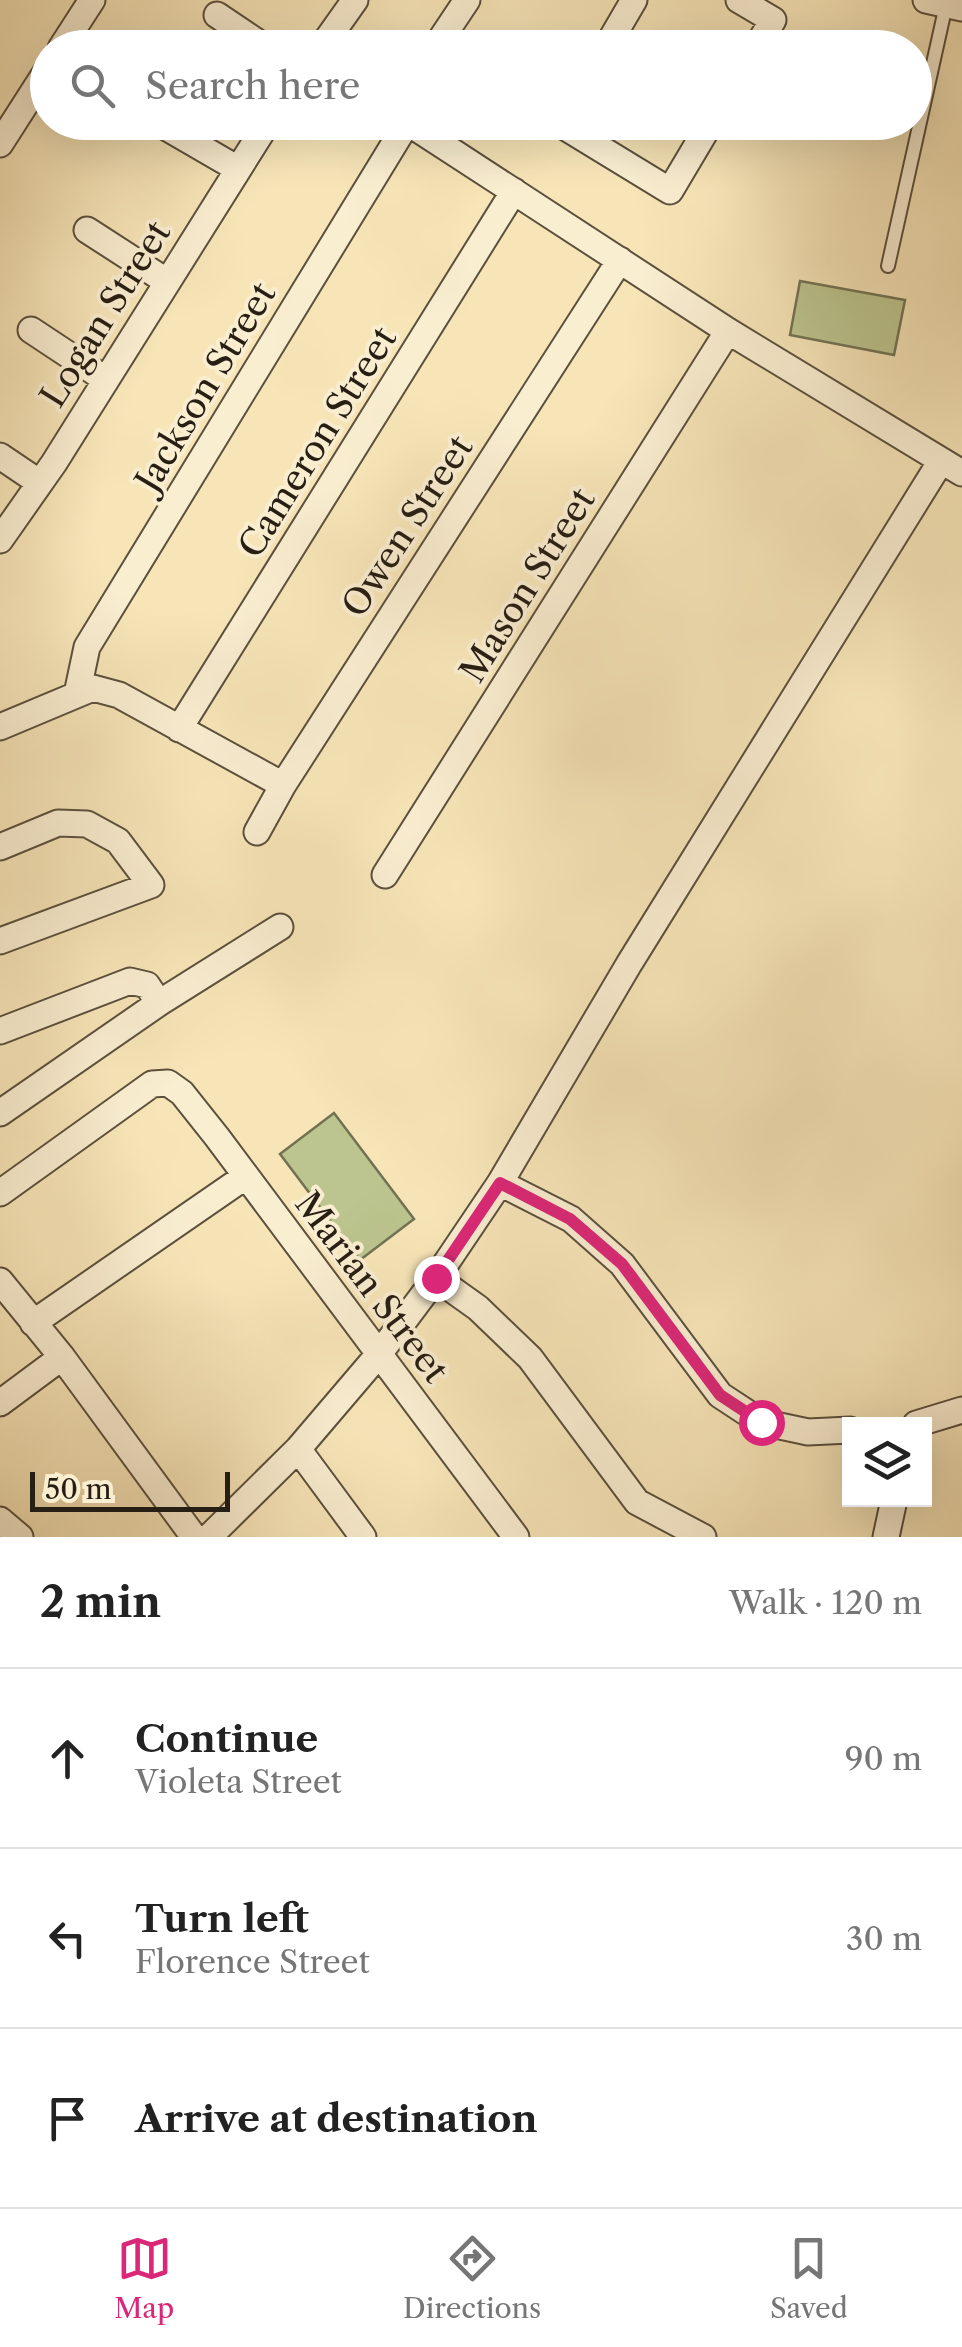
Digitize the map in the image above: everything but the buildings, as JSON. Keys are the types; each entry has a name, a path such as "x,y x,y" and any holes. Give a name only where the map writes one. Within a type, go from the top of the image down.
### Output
{"street":[{"path":"73,30 92,0"},
{"path":"334,30 355,0"},
{"path":"447,30 467,0"},
{"path":"616,30 634,0"},
{"path":"740,0 773,20 767,30"},
{"path":"216,16 238,30"},
{"path":"0,144 30,97"},
{"path":"187,140 238,170"},
{"name":"Logan Street","path":"0,540 257,140"},
{"name":"Jackson Street","path":"77,694 87,647 397,140"},
{"path":"208,1537 298,1449 379,1354 436,1278 500,1183 629,964 951,467 728,332 434,140"},
{"path":"588,140 670,191 701,140"},
{"name":"Cameron Street","path":"179,729 514,191"},
{"path":"86,230 166,281"},
{"name":"Owen Street","path":"257,832 283,785 620,260"},
{"path":"32,330 105,380"},
{"name":"Mason Street","path":"385,876 728,332"},
{"path":"0,456 40,483"},
{"path":"0,727 93,688 119,696 283,785"},
{"path":"0,847 58,822 87,824 118,841 151,884 0,941"},
{"path":"0,1113 159,1003 280,927"},
{"path":"0,1032 130,980 146,985 159,1003"},
{"name":"Marian Street","path":"0,1194 152,1084 168,1082 182,1094 246,1176 516,1537"},
{"path":"33,1323 246,1176"},
{"path":"500,1183 570,1219 622,1264 720,1395 761,1422 808,1432 842,1430"},
{"path":"436,1278 478,1308 530,1358 637,1502 702,1537"},
{"path":"0,1281 62,1357 194,1537"},
{"path":"0,1403 62,1357"},
{"path":"932,1419 962,1410"},
{"path":"298,1449 363,1537"},
{"path":"886,1537 892,1507"},
{"path":"0,1520 20,1537"}],"lane":[{"path":"932,60 944,4"},
{"path":"888,266 915,140"}],"green space":[{"path":"800,281 905,300 894,355 790,335"},
{"path":"334,1113 414,1219 360,1260 280,1154"}],"route":[{"path":"436,1278 500,1183 570,1219 622,1264 720,1395 761,1422"}]}
